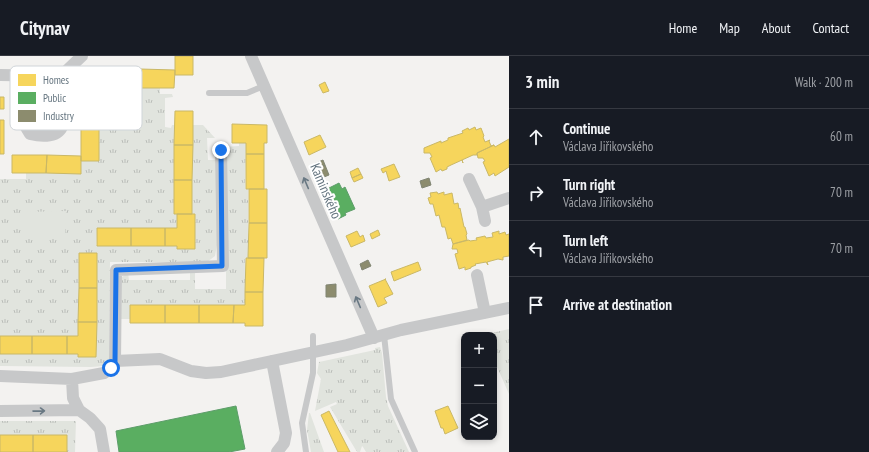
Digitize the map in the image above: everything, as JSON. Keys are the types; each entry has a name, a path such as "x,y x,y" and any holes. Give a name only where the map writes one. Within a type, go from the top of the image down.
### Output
{"street":[{"path":"72,66 82,56"},
{"name":"Kaminského","path":"251,56 379,336"},
{"path":"28,130 30,134 36,136 51,135 62,130"},
{"path":"0,376 72,378 104,373 111,368 115,361 116,270 222,266 221,150"},
{"path":"469,179 482,207 485,221"},
{"path":"482,207 509,198"},
{"path":"477,275 485,313"},
{"path":"115,361 160,359 191,371 206,373 221,372 313,352 416,326 509,308"},
{"path":"272,361 286,433 284,443 277,452"},
{"path":"72,378 74,398 79,410 90,418 100,429 104,452"},
{"path":"0,411 79,410"}],"lane":[{"path":"209,93 247,93 264,86"},
{"path":"306,452 302,424 313,373 313,336"},
{"path":"379,336 391,399 415,452"}],"green space":[{"path":"142,88 160,88 160,94 172,94 173,97 165,98 165,127 171,128 172,125 174,125 174,214 177,214 177,228 97,228 96,245 177,246 177,249 195,249 192,214 192,125 203,125 215,138 207,138 208,160 218,160 217,245 215,256 207,262 110,262 109,359 104,366 0,366 0,179 26,179 26,173 80,173 81,161 91,130 142,130"},
{"path":"239,143 246,143 245,189 248,189 248,258 245,258 245,305 130,305 130,319 119,319 120,280 128,273 129,280 190,280 190,272 195,272 195,289 226,289 226,223 223,147 239,146"},
{"path":"66,211 65,235 21,235 21,212"},
{"path":"509,329 509,394 497,367 496,332"},
{"path":"380,347 388,406 409,452 366,452 362,446 360,452 357,452 330,407 337,404 336,402 315,411 321,379 317,373 319,362 375,350 375,348"},
{"path":"309,413 324,452 311,452 307,430"},
{"path":"0,421 76,421 75,452 0,452"}],"building: Homes":[{"path":"175,56 193,56 193,75 175,75"},
{"path":"142,69 175,70 174,88 142,88"},
{"path":"325,82 329,91 323,93 319,85"},
{"path":"0,97 4,97 4,109 0,109"},
{"path":"175,111 193,111 193,145 174,145"},
{"path":"0,120 4,120 4,154 0,154"},
{"path":"232,124 267,125 267,143 264,143 264,154 246,154 246,143 232,143"},
{"path":"475,127 476,130 481,128 485,142 490,140 491,146 494,145 477,153 477,155 473,155 447,167 447,169 442,171 441,169 436,172 430,158 432,157 430,153 424,153 424,148 441,141 441,143 448,140 448,138 463,133 462,131 468,128 469,130"},
{"path":"81,130 99,130 99,161 81,161"},
{"path":"320,135 326,147 309,155 304,142"},
{"path":"509,139 509,167 495,176 494,173 489,176 483,162 485,161 483,158 478,158 477,153 494,145 495,147"},
{"path":"174,145 193,145 192,180 174,180"},
{"path":"246,154 264,154 264,189 246,189"},
{"path":"12,155 47,155 46,173 12,173"},
{"path":"47,155 81,156 81,174 46,173"},
{"path":"394,164 400,177 389,181 386,171 383,173 381,169"},
{"path":"358,168 361,174 352,178 350,172"},
{"path":"361,174 363,178 354,182 352,178"},
{"path":"174,180 192,180 192,214 174,214"},
{"path":"249,189 267,189 267,223 249,223"},
{"path":"437,192 438,194 444,192 444,195 452,193 454,204 458,203 459,209 460,208 467,234 467,240 453,244 451,238 448,239 445,227 442,227 439,215 436,216 433,204 430,204 428,198 431,197 430,193"},
{"path":"177,214 195,214 195,249 177,249 177,246 165,246 165,228 177,228"},
{"path":"249,223 267,223 267,258 248,258"},
{"path":"97,228 131,228 131,246 97,246"},
{"path":"131,228 165,228 165,246 131,246"},
{"path":"378,230 380,235 372,239 370,234"},
{"path":"357,231 360,237 363,235 365,241 351,247 346,236"},
{"path":"499,231 499,234 505,232 506,235 509,234 509,256 503,257 503,260 498,259 487,262 488,265 486,262 475,264 476,265 465,270 465,267 459,269 455,254 458,253 457,249 452,249 453,244 469,240 477,240 476,238 485,236 486,238 493,237 492,233"},
{"path":"79,253 97,253 97,288 79,288"},
{"path":"246,258 264,258 263,292 245,292"},
{"path":"418,262 421,270 394,281 391,272"},
{"path":"385,279 393,294 384,298 387,303 378,307 369,286"},
{"path":"79,288 97,288 97,322 78,322"},
{"path":"245,292 263,292 263,326 245,326 245,323 233,323 234,305 245,305"},
{"path":"130,305 165,305 165,323 130,323"},
{"path":"165,305 199,305 199,323 165,323"},
{"path":"199,305 234,305 233,323 199,323"},
{"path":"78,322 97,322 96,357 78,357 78,354 67,354 67,336 78,336"},
{"path":"0,336 32,336 32,354 0,354"},
{"path":"32,336 67,336 67,354 32,354"},
{"path":"448,406 458,428 445,434 443,428 441,428 435,411"},
{"path":"329,411 350,452 338,452 321,415"},
{"path":"0,435 33,435 33,452 0,452"},
{"path":"33,435 67,435 67,452 33,452"}],"building: Public":[{"path":"339,183 342,189 345,187 355,209 345,213 346,215 338,219 325,190"},
{"path":"236,406 245,449 229,452 119,452 116,431"}],"building: Industry":[{"path":"323,160 325,165 316,169 314,164"},
{"path":"325,165 329,175 319,179 315,169"},
{"path":"429,178 431,185 422,188 420,181"},
{"path":"368,260 371,266 362,270 360,264"},
{"path":"336,284 336,297 326,297 326,285"}],"route":[{"path":"111,368 115,361 116,270 222,266 221,150"}]}
